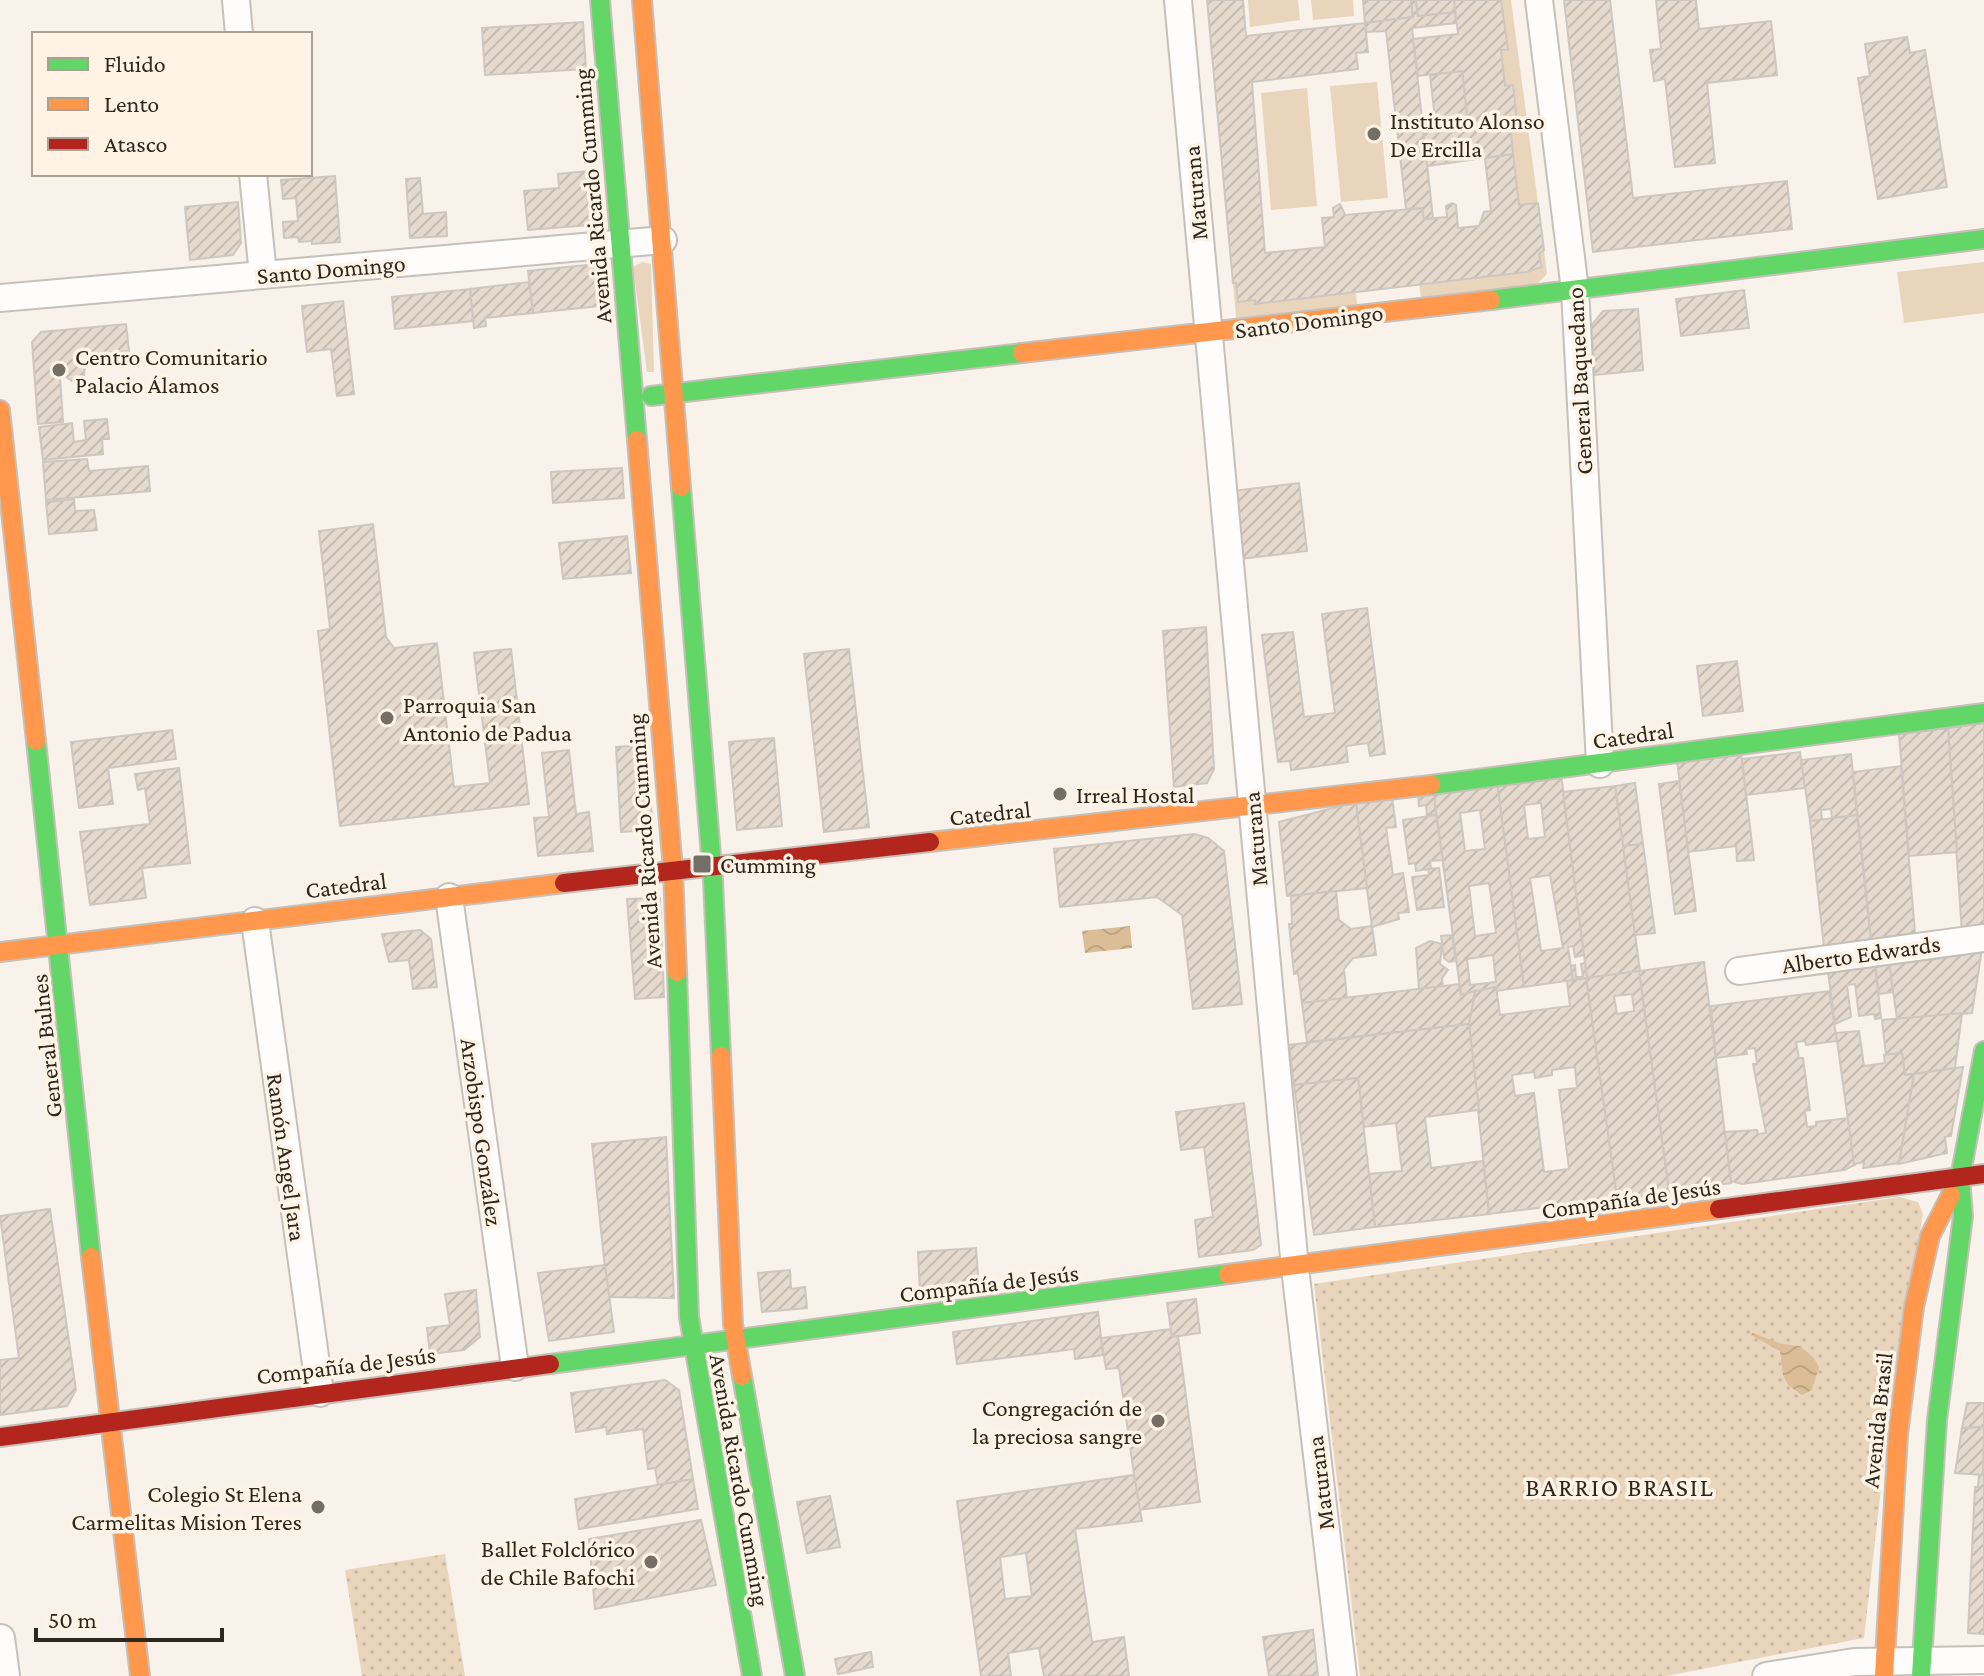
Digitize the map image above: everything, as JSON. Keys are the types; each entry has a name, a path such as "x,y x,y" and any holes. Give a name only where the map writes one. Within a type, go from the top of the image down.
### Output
{"main road":[{"name":"Avenida Ricardo Cumming","path":"600,0 673,870 691,1344 760,1608 795,1676"},
{"name":"Avenida Ricardo Cumming","path":"642,0 712,866 735,1339 760,1608 752,1676"},
{"name":"Santo Domingo","path":"633,397 1575,290 1984,239"},
{"name":"General Bulnes","path":"0,410 109,1421 140,1676"},
{"name":"Catedral","path":"0,952 673,870 1252,808 1984,713"},
{"name":"Avenida Brasil","path":"1922,1669 1943,1356 1963,1216 1960,1178 1984,1051"},
{"name":"Compañía de Jesús","path":"0,1437 691,1344 1295,1268 1984,1174"},
{"name":"Avenida Brasil","path":"1884,1669 1898,1434 1914,1307 1930,1236 1960,1178"}],"street":[{"path":"236,0 239,32"},
{"name":"Maturana","path":"1178,0 1295,1268 1343,1676"},
{"name":"General Baquedano","path":"1539,0 1575,290 1600,764"},
{"path":"253,176 263,275"},
{"name":"Santo Domingo","path":"0,298 663,240"},
{"name":"Arzobispo González","path":"449,897 515,1367"},
{"name":"Ramón Angel Jara","path":"255,921 320,1393"},
{"name":"Alberto Edwards","path":"1739,971 1984,938"},
{"path":"1,1638 6,1676"},
{"path":"1766,1676 1854,1662 1884,1669 1922,1669 1984,1660"}],"shaded area":[{"path":"1248,0 1298,0 1300,20 1250,27"},
{"path":"1311,0 1353,0 1354,16 1313,20"},
{"path":"1501,0 1511,0 1538,203 1519,205 1511,131 1518,129 1513,86 1505,86 1501,50 1508,49"},
{"path":"1377,82 1388,198 1341,202 1330,86"},
{"path":"1307,88 1317,206 1271,210 1261,93"},
{"path":"1544,250 1547,274 1537,284 1421,298 1419,284 1537,270 1543,264 1539,254"},
{"path":"642,262 651,264 654,372 647,372 633,267"},
{"path":"1984,262 1984,313 1904,323 1897,272"},
{"path":"1233,283 1236,283 1238,302 1255,300 1256,303 1356,292 1357,305 1236,318"},
{"path":"1899,1197 1918,1202 1923,1214 1894,1375 1864,1638 1666,1676 1360,1676 1314,1284"},
{"path":"445,1554 465,1676 362,1676 345,1570"}],"water":[{"path":"1130,926 1132,948 1085,953 1082,931"},
{"path":"1753,1333 1782,1344 1800,1346 1814,1358 1819,1367 1812,1390 1802,1395 1788,1385 1783,1375 1780,1351 1751,1335"}],"building":[{"path":"1207,0 1243,0 1246,36 1365,23 1368,52 1356,53 1358,69 1252,82 1265,253 1325,247 1322,218 1334,217 1333,208 1340,204 1345,215 1422,208 1424,219 1447,217 1446,206 1452,203 1456,205 1458,228 1479,226 1484,212 1491,211 1485,158 1513,154 1519,205 1538,203 1544,250 1539,254 1542,267 1527,272 1255,304 1255,300 1238,302 1236,283 1233,283"},
{"path":"1363,0 1411,0 1413,17 1365,23"},
{"path":"1411,0 1416,0 1418,16 1455,12 1456,23 1412,28 1433,218 1424,219 1422,208 1406,209 1386,31 1366,32 1365,23 1413,17"},
{"path":"1416,0 1454,0 1455,12 1418,16"},
{"path":"1454,0 1501,0 1508,50 1501,50 1505,86 1513,85 1518,130 1511,131 1513,154 1427,166 1423,128 1468,123 1462,71 1418,76 1413,39 1458,34"},
{"path":"1564,0 1610,0 1633,198 1787,181 1792,229 1593,252"},
{"path":"1656,0 1696,0 1699,29 1771,21 1777,75 1707,83 1715,163 1675,167 1665,79 1654,81 1650,50 1661,49"},
{"path":"583,22 586,69 485,75 482,28"},
{"path":"1907,37 1910,53 1925,50 1947,187 1878,199 1858,78 1870,76 1865,44"},
{"path":"1462,71 1468,123 1436,127 1430,75"},
{"path":"598,170 602,224 528,230 524,191 559,188 558,174"},
{"path":"335,176 340,242 312,244 312,241 299,242 298,237 284,238 283,222 298,221 296,198 283,199 281,180"},
{"path":"420,178 423,214 446,212 447,236 410,238 406,179"},
{"path":"238,202 241,243 233,255 190,260 185,207"},
{"path":"606,263 609,305 533,313 528,271"},
{"path":"529,282 533,313 485,318 486,326 474,328 470,289"},
{"path":"470,289 473,321 395,329 392,297"},
{"path":"1744,290 1749,328 1681,336 1676,299"},
{"path":"343,301 354,394 337,396 331,349 307,352 302,306"},
{"path":"1638,309 1643,370 1595,375 1591,326 1603,311"},
{"name":"Centro Comunitario Palacio Álamos","path":"126,324 129,351 79,355 85,366 84,375 72,381 65,376 60,377 63,422 38,424 32,342 41,332"},
{"path":"107,419 109,439 102,439 103,454 43,460 39,427 72,423 74,442 86,440 84,421"},
{"path":"87,459 89,471 148,466 150,491 46,500 43,462"},
{"path":"622,468 624,498 553,503 551,472"},
{"path":"1299,483 1307,551 1240,559 1232,491"},
{"path":"74,499 75,511 94,510 97,530 49,534 46,502"},
{"name":"Parroquia San Antonio de Padua","path":"373,524 386,637 394,648 437,643 454,787 490,783 474,653 511,649 529,804 340,826 318,631 330,629 319,531"},
{"path":"627,536 631,573 563,579 559,543"},
{"path":"1367,608 1385,754 1370,756 1368,743 1346,746 1348,762 1291,770 1290,761 1278,762 1262,635 1293,632 1304,717 1335,713 1322,614"},
{"path":"1206,627 1214,769 1207,783 1174,787 1163,631"},
{"path":"849,649 869,827 824,832 804,654"},
{"path":"1737,661 1743,711 1703,716 1697,666"},
{"path":"1984,723 1984,930 1962,933 1948,728"},
{"path":"1948,728 1957,852 1909,856 1899,734"},
{"path":"172,730 176,759 108,768 113,804 79,808 71,742"},
{"path":"774,738 782,826 737,830 729,742"},
{"path":"646,745 653,830 621,832 616,747"},
{"path":"569,750 576,814 589,812 593,851 538,856 534,818 549,817 542,753"},
{"path":"1741,752 1754,860 1737,861 1736,846 1688,852 1677,760"},
{"path":"1800,752 1805,788 1746,795 1742,759"},
{"path":"1851,754 1857,815 1832,818 1831,809 1821,810 1822,820 1810,821 1801,760"},
{"path":"1901,766 1915,933 1871,939 1853,772"},
{"path":"179,768 190,863 142,868 146,898 90,905 80,832 150,824 145,788 138,790 135,774"},
{"path":"1561,774 1584,955 1575,957 1573,946 1568,947 1573,980 1524,987 1497,782","holes":["1541,803 1545,837 1528,839 1524,805","1550,875 1563,948 1541,951 1530,878"]},
{"path":"1679,781 1696,911 1675,914 1659,784"},
{"path":"1497,782 1524,987 1497,991 1496,987 1461,995 1433,790","holes":["1480,810 1485,849 1465,851 1460,813","1489,883 1496,933 1475,936 1469,886","1493,955 1496,982 1470,985 1467,959"]},
{"path":"1635,783 1643,844 1623,846 1615,786"},
{"path":"1615,786 1640,971 1587,978 1563,792"},
{"path":"1434,793 1436,815 1427,816 1426,805 1419,806 1418,795"},
{"path":"1392,797 1396,827 1386,828 1393,875 1403,873 1409,912 1398,913 1399,919 1372,927 1355,799"},
{"path":"1356,802 1367,888 1287,896 1279,822"},
{"path":"1436,815 1443,860 1430,861 1431,869 1416,871 1415,863 1409,864 1403,820"},
{"path":"1857,815 1871,941 1824,947 1810,821"},
{"path":"1194,834 1208,838 1224,851 1242,1004 1193,1009 1182,915 1157,897 1060,907 1054,849"},
{"path":"1643,844 1655,933 1635,935 1623,846"},
{"path":"1439,868 1444,907 1417,910 1412,877 1429,875 1428,869"},
{"path":"1336,891 1339,920 1351,929 1372,926 1376,955 1353,958 1344,969 1347,998 1302,1003 1298,973 1294,974 1289,924 1292,924 1291,896"},
{"path":"660,898 664,997 635,999 627,899"},
{"path":"420,930 431,939 437,987 413,989 409,960 389,962 382,934"},
{"path":"1452,935 1456,961 1449,962 1444,958 1441,936"},
{"path":"1430,941 1442,944 1440,964 1448,970 1442,978 1443,987 1419,989 1416,948"},
{"path":"1982,949 1972,1013 1897,1019 1889,963"},
{"path":"1704,962 1731,1183 1669,1190 1639,971"},
{"path":"1585,963 1587,978 1573,980 1571,966 1575,965 1576,977 1583,977 1581,964"},
{"path":"1889,963 1893,992 1879,994 1875,965"},
{"path":"1875,965 1881,1018 1875,1019 1874,1014 1859,1016 1855,984 1847,985 1851,1017 1835,1024 1828,972"},
{"path":"1639,971 1669,1192 1617,1200 1586,978","holes":["1632,994 1634,1011 1617,1014 1614,996"]},
{"path":"1586,978 1617,1198 1489,1214 1469,1024 1475,991 1496,987 1500,1015 1570,1006 1567,981","holes":["1575,1067 1577,1088 1559,1090 1569,1169 1544,1172 1534,1093 1515,1096 1512,1075 1534,1072 1535,1078 1552,1075 1552,1070"]},
{"path":"1459,984 1461,995 1475,991 1469,1024 1307,1042 1302,1003"},
{"path":"1829,991 1837,1041 1806,1045 1805,1041 1796,1042 1799,1058 1803,1058 1810,1110 1805,1111 1807,1127 1816,1126 1816,1122 1848,1118 1855,1165 1844,1170 1742,1184 1731,1181 1725,1132 1757,1130 1758,1134 1766,1133 1753,1064 1757,1064 1755,1048 1746,1049 1747,1054 1716,1058 1711,1006"},
{"path":"1962,1013 1955,1068 1905,1075 1902,1053 1886,1055 1882,1020"},
{"path":"1469,1024 1479,1110 1425,1117 1431,1168 1483,1161 1489,1214 1375,1227 1369,1174 1402,1171 1396,1123 1364,1127 1358,1078 1294,1085 1289,1045"},
{"path":"1859,1031 1864,1066 1885,1063 1884,1055 1902,1053 1905,1075 1914,1074 1899,1163 1863,1168 1864,1162 1854,1164 1836,1033"},
{"path":"1963,1067 1951,1136 1945,1137 1947,1153 1899,1164 1914,1074"},
{"path":"1358,1078 1375,1227 1314,1235 1294,1085"},
{"path":"1244,1103 1261,1245 1253,1250 1199,1257 1195,1220 1213,1217 1204,1147 1181,1150 1176,1112"},
{"path":"666,1137 674,1298 608,1297 592,1144"},
{"path":"50,1209 76,1390 67,1406 0,1415 0,1360 19,1358 0,1216"},
{"path":"976,1248 979,1288 920,1292 918,1252"},
{"path":"605,1265 614,1332 549,1341 538,1273"},
{"path":"790,1270 791,1289 805,1287 807,1308 762,1312 758,1273"},
{"path":"476,1290 480,1337 464,1350 430,1354 427,1328 450,1325 445,1294"},
{"path":"1196,1299 1200,1333 1172,1337 1167,1303"},
{"path":"1098,1312 1103,1355 1075,1359 1074,1349 957,1364 953,1332"},
{"name":"Congregación de la preciosa sangre","path":"1170,1329 1172,1337 1178,1336 1200,1502 1139,1510 1119,1368 1106,1369 1101,1338"},
{"path":"665,1380 679,1390 693,1479 658,1485 655,1468 648,1469 643,1429 607,1434 606,1427 576,1432 571,1393"},
{"path":"1967,1403 1984,1403 1984,1427 1962,1428"},
{"path":"1984,1427 1983,1475 1955,1473 1962,1428"},
{"path":"1134,1475 1142,1521 1075,1529 1092,1642 1124,1637 1129,1676 1044,1676 1039,1648 1008,1653 1011,1676 981,1676 957,1501","holes":["1026,1553 1032,1596 1005,1599 1000,1557"]},
{"path":"1979,1475 1984,1475 1984,1634 1968,1633 1975,1487 1978,1487"},
{"path":"693,1479 698,1509 579,1529 575,1499"},
{"path":"830,1496 840,1547 807,1553 797,1502"},
{"name":"Ballet Folclórico de Chile Bafochi","path":"701,1520 716,1585 595,1609 589,1539"},
{"path":"1313,1630 1318,1676 1269,1676 1263,1637"},
{"path":"871,1652 873,1667 838,1674 835,1659"}],"traffic: fast":[{"path":"600,0 637,440"},
{"path":"1491,300 1984,239"},
{"path":"651,396 1022,353"},
{"path":"681,487 713,880 721,1056"},
{"path":"1431,785 1984,713"},
{"path":"36,741 91,1257"},
{"path":"677,972 689,1317 752,1676"},
{"path":"1951,1195 1960,1178 1984,1051"},
{"path":"1921,1676 1937,1420 1963,1216 1960,1178"},
{"path":"550,1364 1228,1274"},
{"path":"742,1376 795,1676"}],"traffic: slow":[{"path":"642,0 681,487"},
{"path":"1022,353 1491,300"},
{"path":"0,410 36,741"},
{"path":"637,440 673,870 677,972"},
{"path":"930,842 1431,785"},
{"path":"0,952 564,883"},
{"path":"721,1056 733,1324 742,1376"},
{"path":"1884,1676 1898,1434 1914,1307 1930,1236 1951,1195"},
{"path":"1228,1274 1719,1209"},
{"path":"91,1257 140,1676"}],"traffic: jam":[{"path":"564,883 930,842"},
{"path":"1719,1209 1984,1174"},
{"path":"0,1437 550,1364"}],"place":[{"name":"Instituto Alonso De Ercilla","path":"1374,134"},
{"name":"Centro Comunitario Palacio Álamos","path":"59,370"},
{"name":"Parroquia San Antonio de Padua","path":"387,718"},
{"name":"Irreal Hostal","path":"1060,794"},
{"name":"Cumming","path":"702,864"},
{"name":"Congregación de la preciosa sangre","path":"1158,1421"},
{"name":"Colegio St Elena Carmelitas Mision Teres","path":"318,1507"},
{"name":"Ballet Folclórico de Chile Bafochi","path":"651,1562"}],"district":[{"name":"BARRIO BRASIL","path":"1620,1487"}]}
